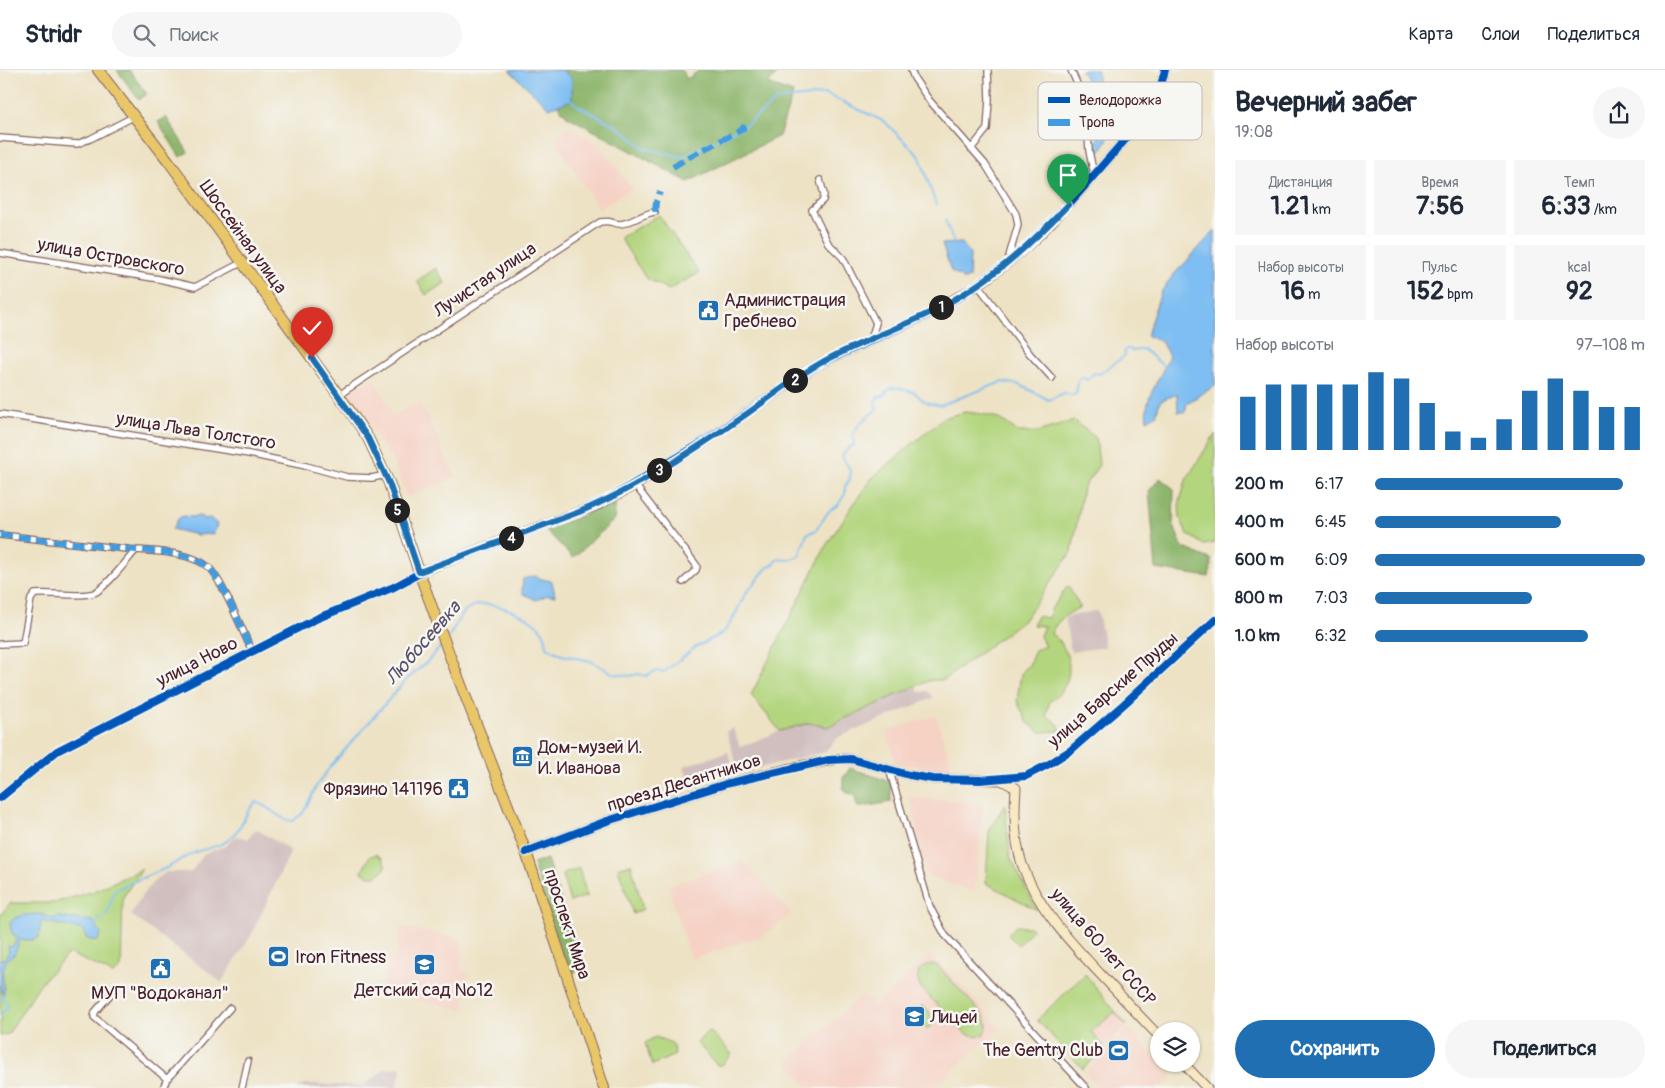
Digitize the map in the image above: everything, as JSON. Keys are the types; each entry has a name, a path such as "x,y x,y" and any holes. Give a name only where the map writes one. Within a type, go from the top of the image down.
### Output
{"main road":[{"name":"Шоссейная улица","path":"98,70 135,116 365,434 385,475 436,619"},
{"name":"проспект Мира","path":"436,619 526,852 604,1088"}],"street":[{"path":"911,70 914,78 929,100 985,164 1016,214 1018,225 1006,264"},
{"path":"972,149 987,129 989,100 988,70"},
{"path":"1072,70 1077,82"},
{"path":"0,138 77,144 135,116"},
{"path":"1088,140 1094,175"},
{"path":"419,572 586,509 635,485 734,423 819,364 930,313 978,285 1024,250 1068,205 1125,140"},
{"path":"820,180 824,194 823,200 812,210 828,243 843,258 876,323 871,340"},
{"name":"Лучистая улица","path":"339,396 600,222 608,220 622,224 648,212 655,212"},
{"path":"1014,238 1024,250"},
{"name":"улица Островского","path":"0,254 159,279 195,288 241,263"},
{"path":"978,285 1030,354 1052,378"},
{"name":"улица Льва Толстого","path":"0,414 249,454 347,477 372,478 385,475"},
{"path":"635,485 697,566 696,570 683,582"},
{"path":"0,535 155,551 194,560 207,566 219,582 252,651"},
{"path":"0,644 23,643 31,599 35,594 86,594 96,592 136,550"},
{"name":"улица Ново","path":"0,798 57,751 318,618 394,587 412,578 419,572"},
{"name":"улица Барские Пруды","path":"1026,776 1070,750 1215,620"},
{"name":"проезд Десантников","path":"526,852 628,815 729,783 829,760 851,758 933,779 1001,780"},
{"path":"889,769 930,907 941,929 1086,1088"},
{"path":"1001,780 1026,776"},
{"path":"1001,780 1016,788 1026,776"},
{"name":"улица 60 лет СССР","path":"1016,788 1016,837 1022,863 1030,884 1043,906 1089,962 1150,1026"},
{"path":"116,988 94,1017 167,1079"},
{"path":"163,1088 167,1079 230,1008"},
{"path":"242,1088 248,1061"},
{"path":"1192,1072 1207,1088"}],"shaded area":[{"path":"571,128 599,145 632,188 599,209 554,139"},
{"path":"374,378 393,415 420,402 455,477 407,498 394,464 349,393"},
{"path":"1094,611 1098,612 1105,647 1071,652 1066,617"},
{"path":"916,686 919,692 928,691 933,698 839,737 824,752 739,773 726,731 733,728 740,747 780,731 809,723 827,727"},
{"path":"936,715 953,771 895,763 886,732"},
{"path":"728,752 733,769 689,783 684,766"},
{"path":"910,797 983,804 975,892 926,875"},
{"path":"256,829 291,851 250,937 221,983 131,915 143,894 154,881 166,872 191,872 205,853 226,846 236,836 248,839"},
{"path":"742,860 792,914 762,936 691,959 668,886"},
{"name":"Детский сад №12","path":"400,928 459,938 463,950 460,969 469,974 463,1010 381,992 390,958 396,960"},
{"name":"Лицей","path":"929,956 954,977 1000,1028 933,1088 810,1088 787,1063 863,994 875,1006"},
{"path":"1115,1012 1127,1026 1104,1047 1091,1033"},
{"path":"1128,1028 1150,1051 1150,1072 1168,1072 1173,1077 1161,1088 1099,1088 1085,1072"},
{"path":"402,1067 397,1086 401,1088 297,1088 305,1084 363,1086 385,1069"}],"green space":[{"path":"117,70 129,70 147,94 139,100"},
{"path":"527,70 682,70 687,79 700,70 780,70 768,84 793,93 779,136 688,182 567,116"},
{"path":"166,117 188,152 180,157 158,122"},
{"path":"659,215 699,273 669,290 646,278 620,238"},
{"path":"436,268 445,283 426,295 417,281"},
{"path":"965,412 993,417 1005,422 1018,432 1037,432 1074,421 1096,438 1099,465 1083,488 1072,551 1025,619 944,680 931,680 916,686 827,727 809,723 780,731 751,695 827,544 870,480 943,418"},
{"path":"1215,434 1215,543 1204,545 1187,534 1180,518 1179,505 1186,480"},
{"path":"1160,478 1174,489 1173,523 1182,547 1212,560 1209,577 1156,569 1149,491"},
{"path":"616,498 614,520 573,558 545,529 586,514"},
{"path":"1068,586 1080,607 1059,621 1051,634 1065,650 1069,666 1063,689 1050,701 1046,715 1058,724 1061,731 1040,732 1027,722 1017,701 1021,674 1029,665 1035,650 1045,646 1040,636 1044,626 1033,625 1037,616 1048,618 1052,608"},
{"path":"850,768 891,782 891,802 858,807 853,794 847,793 843,787 843,778"},
{"path":"1005,804 1010,857 1037,910 986,883 989,831"},
{"path":"376,854 382,858 386,866 385,869 376,876 368,876 362,872 369,857"},
{"path":"547,859 584,968 568,975 533,864"},
{"path":"631,864 643,909 633,914 618,868"},
{"path":"579,868 587,896 570,902 562,875"},
{"path":"142,869 123,897 121,968 113,974 69,953 40,984 8,1034 0,1036 0,916 10,903 54,903 94,891"},
{"path":"1016,926 1029,927 1033,930 1018,945 1008,935"},
{"path":"932,964 938,966 985,1017 987,1026 983,1035 977,1037 965,1033 920,987 919,971"},
{"path":"1085,974 1127,1026 1115,1012 1091,1032 1105,1048 1083,1069 1037,1020"},
{"path":"923,1005 937,1021 927,1029 914,1013"},
{"path":"710,1031 732,1054 722,1065 717,1065 697,1043"},
{"path":"655,1037 672,1043 675,1055 652,1065 645,1043"}],"water":[{"path":"509,70 562,70 572,78 572,100 549,108"},
{"path":"1081,70 1098,70 1098,82 1087,82"},
{"path":"1097,140 1107,140 1098,154 1095,151"},
{"path":"1215,230 1215,386 1187,403 1185,412 1178,412 1177,394 1160,401 1156,415 1147,420 1150,396 1169,356 1161,341 1147,336 1161,292 1174,274"},
{"path":"962,243 970,254 969,278 965,280 951,271 942,244"},
{"path":"184,516 210,518 217,524 214,534 197,535 172,529 179,518"},
{"path":"535,576 552,581 555,596 548,595 536,600 522,593 523,579"},
{"path":"35,914 54,919 58,916 93,921 101,934 97,942 86,938 84,930 41,921 39,937 32,940 20,940 14,955 6,961 3,972 3,997 0,985 0,959 4,959 9,952 8,946 12,947 17,939 17,936 12,934 10,923 18,917"}],"waterway":[{"path":"571,100 580,107 618,127 644,148 683,157 747,124 777,100 826,94 885,122 920,157 936,205"},
{"path":"945,220 954,243"},
{"name":"Любосеевка","path":"447,639 468,608 481,604 490,605 511,610 530,620 544,634 547,647 562,655 591,661 614,674 629,676 639,674 646,676 656,671 664,672 696,647 723,633 746,593 777,559 789,560 799,556 807,534 816,530 829,511 838,505 845,494 845,486 851,475 842,457 854,445 853,437 856,428 877,409 875,403 877,397 884,396 887,391 898,388 915,392 926,402 941,405 1002,382 1020,385 1049,400 1064,393 1076,394 1081,377 1087,380 1094,373 1099,374 1126,355 1124,352 1126,349 1133,351 1143,349 1165,367"},
{"name":"Любосеевка","path":"94,924 107,914 115,890 191,854 227,841 236,832 248,811 256,802 288,820 293,821 303,813 317,785 330,767 406,680 427,662 442,645"},
{"name":"Любосеевка","path":"0,1015 8,1007 3,999 3,995"}],"marked path":[{"path":"673,167 743,129 745,122"},
{"path":"655,212 660,192"},
{"path":"0,535 163,552 192,558 207,566 219,581 252,651"}],"cycle path":[{"path":"1162,82 1165,70"},
{"path":"0,798 57,751 318,618 394,587 431,567 579,512 610,498 705,441 819,364 931,313 960,297 1015,257 1068,205 1125,140"},
{"path":"526,852 607,821 729,783 829,760 851,759 909,775 933,779 980,780 1026,776 1071,750 1215,620"}],"place":[{"name":"Администрация Гребнево","path":"708,310"},
{"name":"Дом-музей И. И. Иванова","path":"522,757"},
{"name":"Фрязино 141196","path":"459,789"},
{"name":"Iron Fitness","path":"279,957"},
{"name":"Детский сад №12","path":"424,965"},
{"name":"МУП \"Водоканал\"","path":"160,968"},
{"name":"Лицей","path":"914,1017"},
{"name":"The Gentry Club","path":"1119,1050"}],"route":[{"path":"312,358 368,438 389,483 419,572 600,504 635,485 734,423 819,364 930,313 978,285 1016,257 1068,205"}]}
